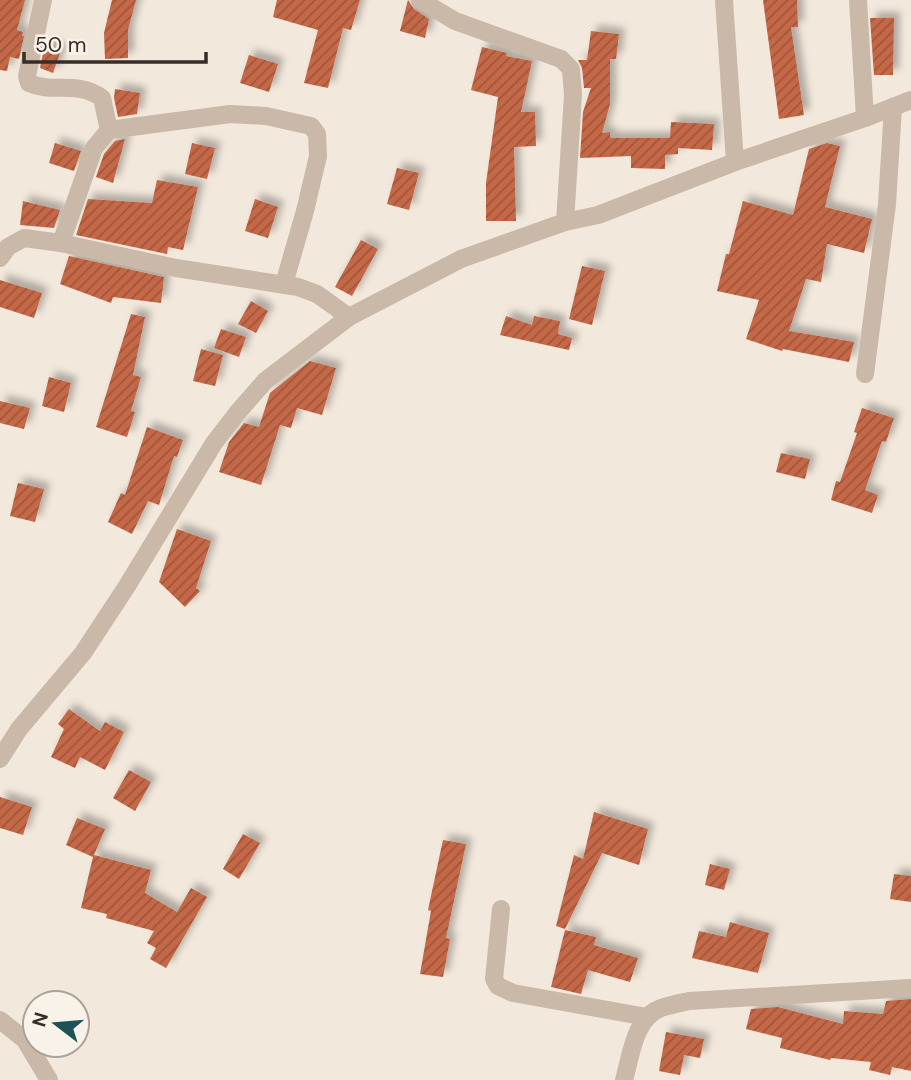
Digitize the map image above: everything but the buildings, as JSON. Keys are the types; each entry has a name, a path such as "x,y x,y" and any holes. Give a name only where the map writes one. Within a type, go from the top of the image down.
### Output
{"street":[{"path":"43,0 27,76 29,83 38,88 72,87 93,92 102,98 109,130"},
{"path":"420,0 455,21 561,59 571,69 573,95 565,222"},
{"path":"724,0 735,162"},
{"path":"858,0 865,118"},
{"path":"0,759 19,729 83,653 214,443 238,412 265,381 349,317 461,259 565,222 598,215 735,162 911,100"},
{"path":"865,374 887,204 893,107"},
{"path":"61,243 94,148 109,130 230,114 266,116 310,126 317,134 317,156 305,211 284,284"},
{"path":"0,258 8,247 24,238 61,243 176,268 284,284 317,294 349,317"},
{"path":"501,909 495,979 498,986 513,993 647,1017"},
{"path":"624,1080 637,1033 647,1017 659,1008 688,1001 911,988"},
{"path":"0,1020 25,1040 49,1080"}]}
